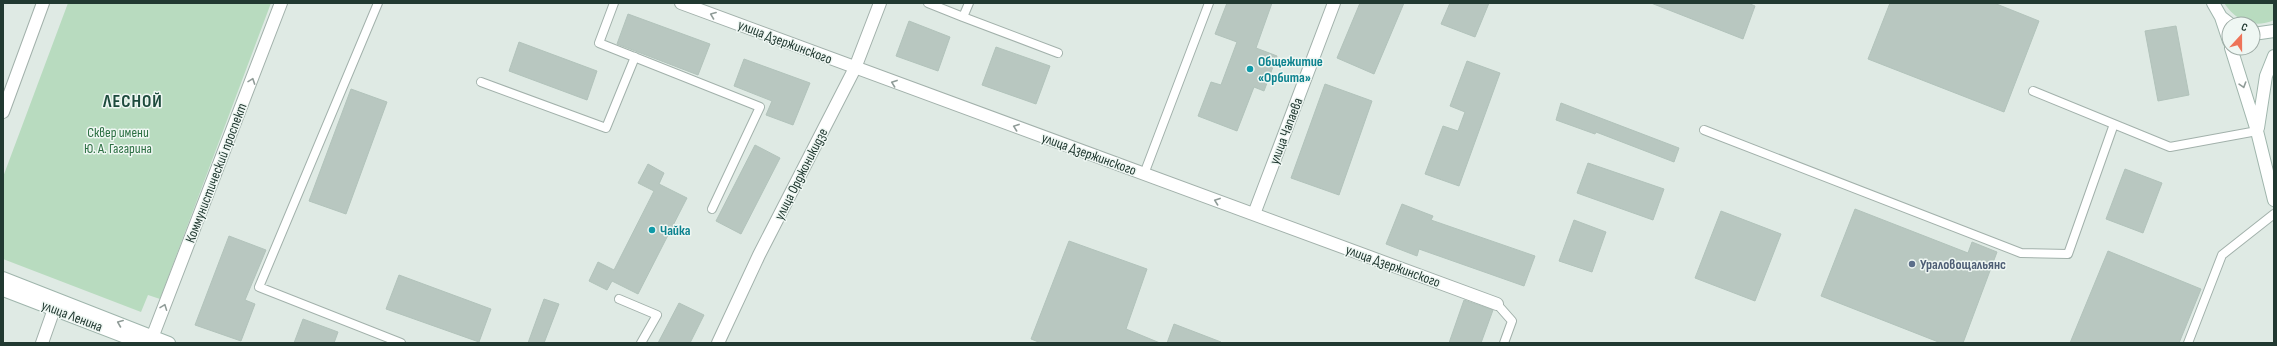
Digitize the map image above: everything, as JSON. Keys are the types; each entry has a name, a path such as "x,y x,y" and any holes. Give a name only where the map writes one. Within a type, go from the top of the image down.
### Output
{"street":[{"path":"3,112 43,3"},
{"name":"Коммунистический проспект","path":"151,340 281,3"},
{"name":"улица Дзержинского","path":"681,3 1497,304"},
{"name":"улица Орджоникидзе","path":"718,343 759,255 855,68 880,3"},
{"name":"улица Чапаева","path":"1254,214 1334,3"},
{"path":"2214,3 2223,16"},
{"path":"2261,33 2274,31"},
{"path":"2234,56 2257,131 2274,200"},
{"path":"2257,131 2266,76 2274,56"},
{"path":"3,278 151,340 169,343"},
{"name":"улица Ленина","path":"3,290 141,343"},
{"path":"42,343 54,309"}],"lane":[{"path":"378,3 259,288 401,343"},
{"path":"614,3 599,43 760,107 712,210"},
{"path":"928,3 1058,53"},
{"path":"963,17 969,3"},
{"path":"1144,174 1209,3"},
{"path":"480,82 606,128 635,57"},
{"path":"2033,91 2170,147 2257,131"},
{"path":"1704,130 2021,253 2068,254 2114,124"},
{"path":"2188,343 2222,255 2274,214"},
{"path":"619,299 657,315 641,343"},
{"path":"1497,304 1512,322 1504,343"}],"green space":[{"name":"Сквер имени Ю. А. Гагарина","path":"68,3 271,3 160,299 148,295 141,312 3,259 3,177"},
{"path":"2224,3 2274,3 2274,20 2261,24 2261,16 2236,16"}],"building":[{"name":"Общежитие «Орбита»","path":"1227,3 1272,3 1256,48 1277,56 1264,91 1254,87 1237,131 1198,116 1211,82 1221,85 1237,42 1215,34"},
{"path":"1360,3 1404,3 1374,74 1337,58"},
{"path":"1450,3 1489,3 1475,37 1441,24"},
{"path":"1651,3 1748,3 1755,6 1743,39"},
{"path":"1890,3 1994,3 2039,21 2004,112 1868,59"},
{"path":"628,14 710,44 698,75 617,44"},
{"path":"909,21 950,37 938,71 896,56"},
{"path":"2176,26 2189,95 2158,101 2145,31"},
{"path":"519,42 597,71 587,100 509,71"},
{"path":"996,47 1050,66 1036,104 982,85"},
{"path":"744,59 810,83 793,125 766,115 772,101 734,86"},
{"path":"1467,61 1500,73 1459,186 1425,174 1443,126 1458,131 1465,112 1450,106"},
{"path":"1325,84 1372,101 1339,195 1291,178"},
{"path":"351,89 387,102 346,214 309,201"},
{"path":"1561,103 1679,148 1674,162 1596,132 1595,134 1556,120"},
{"path":"755,145 780,158 741,234 716,221"},
{"path":"1588,163 1664,189 1653,220 1577,193"},
{"name":"Чайка","path":"648,164 664,173 659,184 687,198 638,294 612,281 607,290 589,281 598,262 614,270 654,191 638,183"},
{"path":"2125,169 2162,183 2143,233 2106,219"},
{"path":"1402,204 1433,216 1431,220 1535,256 1524,286 1419,249 1417,256 1386,244"},
{"path":"1855,209 1968,253 1972,242 1997,252 1963,343 1941,343 1821,296"},
{"path":"1721,211 1781,234 1755,301 1695,278"},
{"path":"1574,220 1606,232 1592,272 1559,261"},
{"path":"229,236 266,250 245,300 255,304 241,341 195,325"},
{"path":"1069,241 1147,269 1126,329 1160,343 1041,343 1031,339"},
{"path":"2108,251 2201,289 2179,343 2070,343"},
{"path":"399,275 491,309 479,342 386,309"},
{"path":"544,299 559,304 544,343 528,343"},
{"path":"1464,300 1493,310 1481,343 1449,343"},
{"path":"679,303 704,315 690,343 658,343"},
{"path":"303,319 338,332 334,343 294,343"},
{"path":"1174,324 1221,342 1221,343 1167,343"}],"place":[{"name":"Общежитие «Орбита»","path":"1250,69"},
{"name":"Чайка","path":"652,230"},
{"name":"Ураловощальянс","path":"1912,264"}],"district":[{"name":"ЛЕСНОЙ","path":"133,101"}]}
